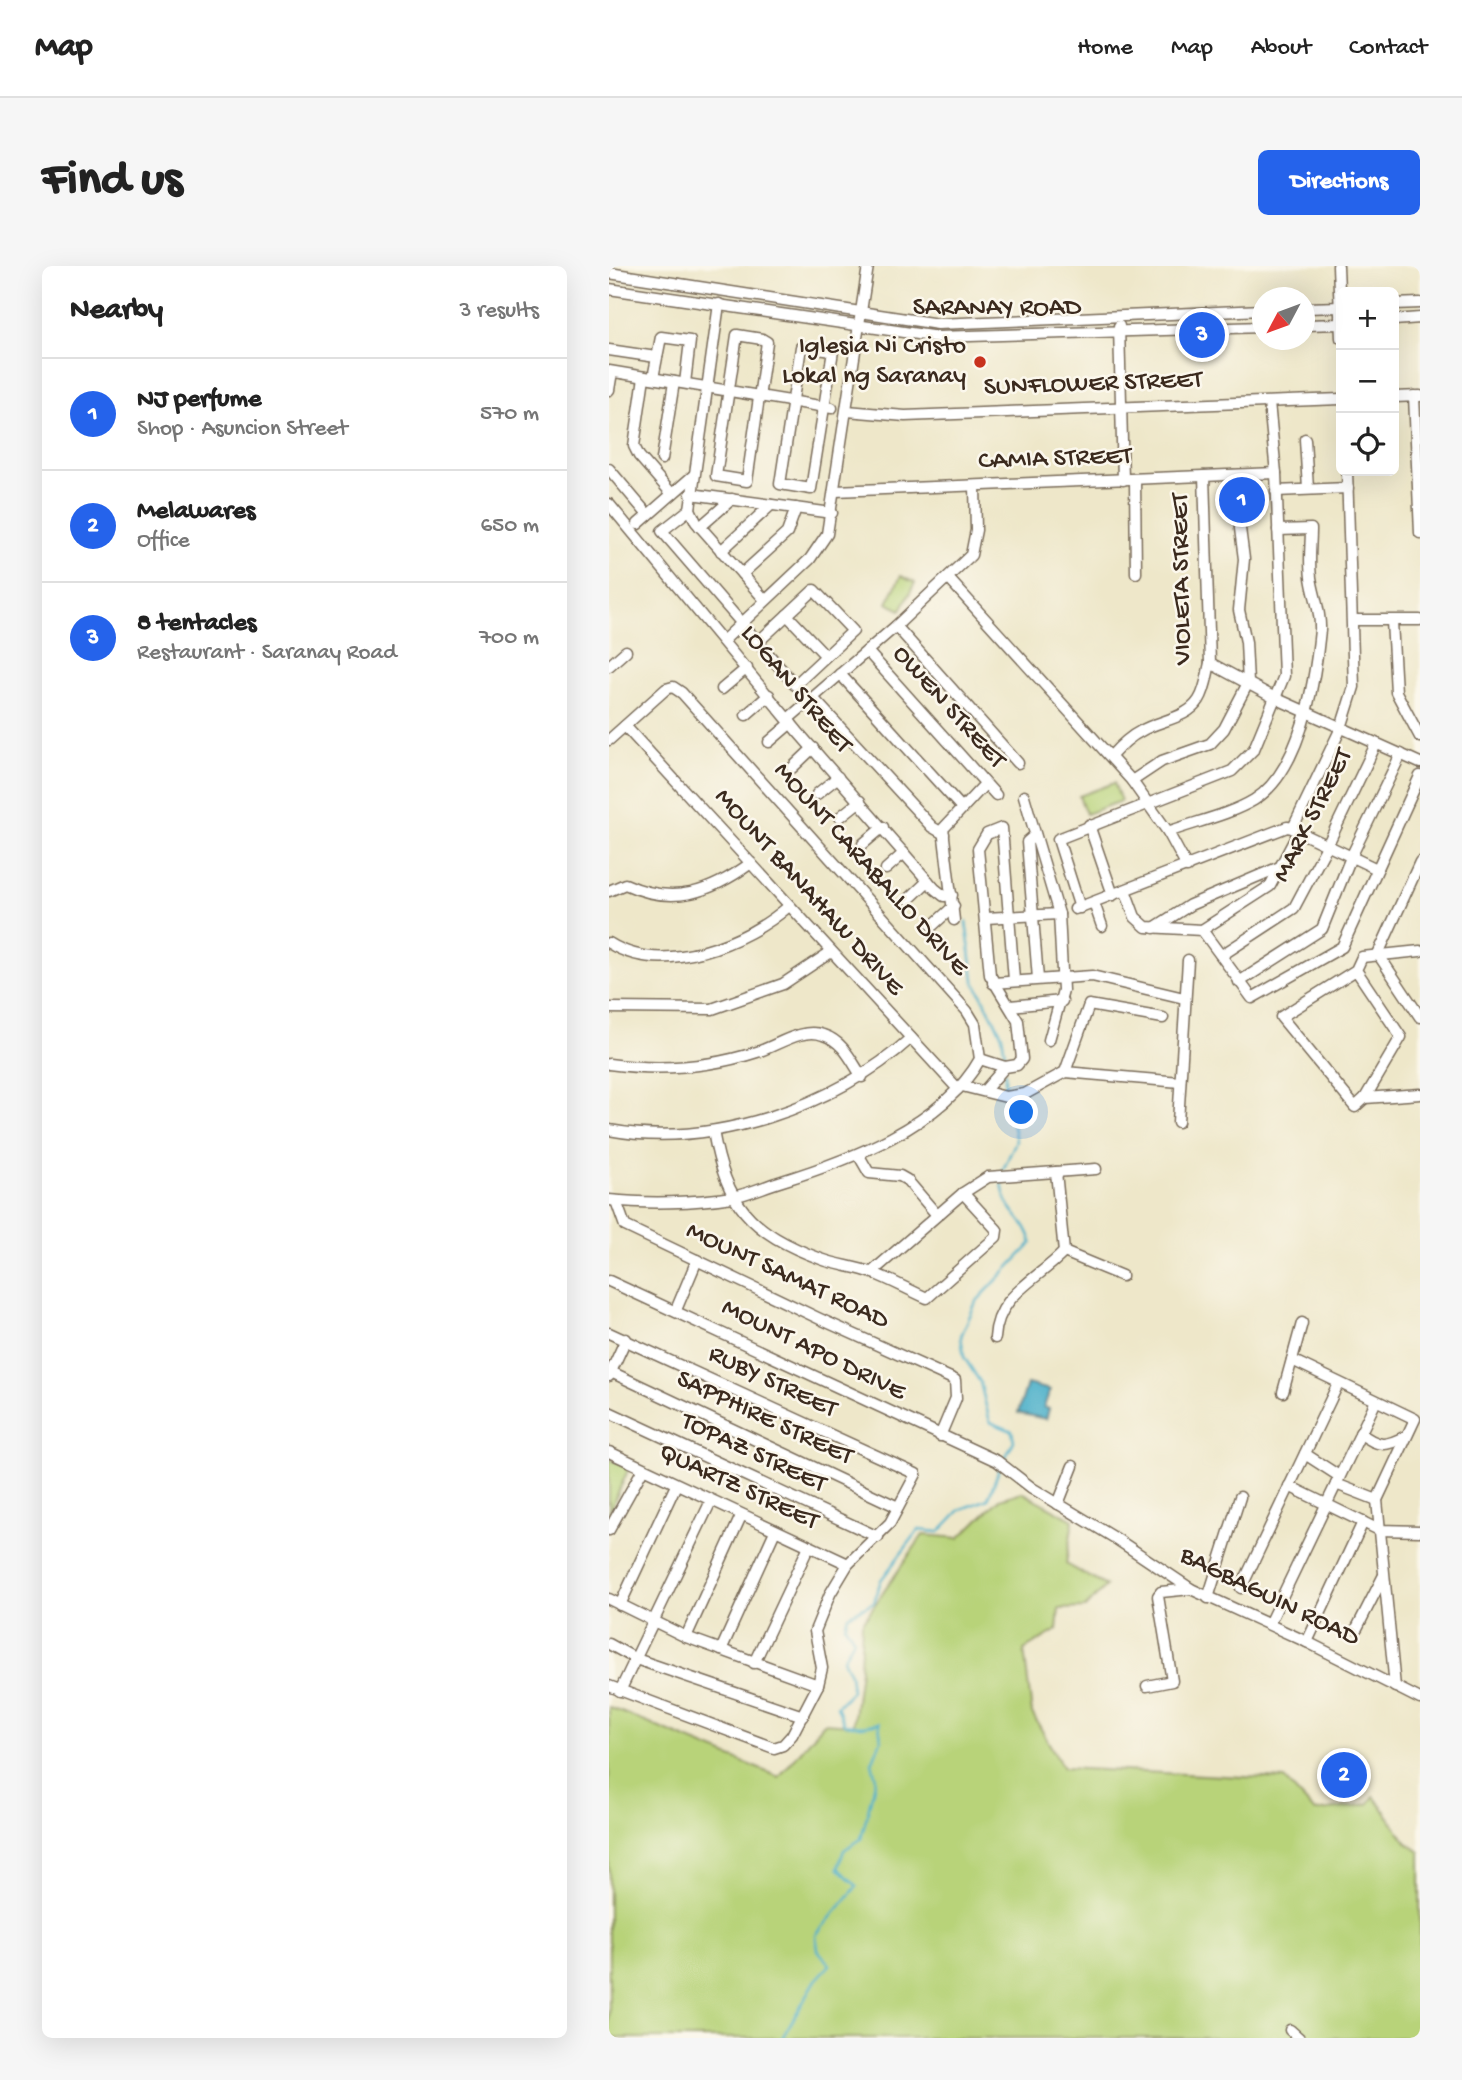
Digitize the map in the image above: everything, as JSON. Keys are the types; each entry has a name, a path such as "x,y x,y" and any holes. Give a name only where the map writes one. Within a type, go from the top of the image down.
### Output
{"street":[{"path":"727,637 815,553 827,534 868,266"},
{"path":"1338,266 1339,287"},
{"name":"SARANAY ROAD","path":"609,273 938,324 1252,310"},
{"name":"SARANAY ROAD","path":"609,289 938,337 1252,327"},
{"path":"1399,304 1420,303"},
{"path":"719,304 690,509 700,527 765,600"},
{"path":"1315,308 1336,307"},
{"path":"1119,317 1121,407 1136,573"},
{"path":"1399,320 1420,318"},
{"path":"1315,325 1336,324"},
{"path":"737,335 767,342 747,481 716,476 730,390 737,335"},
{"path":"662,459 690,341 661,337 648,377 635,446 639,456 672,494"},
{"path":"801,347 833,351 828,408 811,489 780,484 801,347"},
{"path":"609,350 656,357"},
{"path":"609,390 610,371 828,408"},
{"path":"1399,397 1417,396 1420,533"},
{"name":"SUNFLOWER STREET","path":"847,411 905,415 1336,399"},
{"path":"1269,403 1276,473 1284,676 1254,749 1232,771 1058,839 1077,909 1287,827 1377,869"},
{"path":"1305,439 1308,489"},
{"path":"609,469 648,515"},
{"name":"CAMIA STREET","path":"835,491 1276,473"},
{"path":"638,524 694,475"},
{"path":"1132,781 1162,761 1210,744 1224,729 1248,683 1246,642 1239,610 1244,559 1233,475"},
{"name":"VIOLETA STREET","path":"1111,756 1143,729 1187,712 1197,703 1210,663 1204,476"},
{"path":"1125,890 1139,923 1154,928 1202,930 1262,893 1277,878 1341,728 1354,687 1354,620 1347,476"},
{"path":"769,742 813,698 948,578 974,548 975,485"},
{"path":"1276,491 1348,488"},
{"path":"691,494 832,513"},
{"path":"700,527 732,499"},
{"name":"LOGAN STREET","path":"609,504 727,637 747,668 789,721 928,881 944,896 953,900"},
{"path":"721,551 771,505"},
{"path":"742,574 787,533 796,508"},
{"path":"690,509 662,531 795,685 852,631 814,590 758,642"},
{"path":"1168,832 1252,801 1266,790 1280,772 1307,712 1320,629 1318,604 1311,581 1311,529 1277,530"},
{"path":"948,578 1132,781 1168,832 1187,867"},
{"path":"786,615 826,656"},
{"path":"1354,620 1420,620"},
{"path":"1392,621 1396,692 1420,737"},
{"path":"896,626 1018,763"},
{"path":"609,666 626,651"},
{"name":"OWEN STREET","path":"867,651 996,795"},
{"path":"1210,663 1275,698 1420,763"},
{"path":"722,690 747,668"},
{"path":"840,674 961,808"},
{"name":"MOUNT CARABALLO DRIVE","path":"625,726 666,689 673,687 682,693 967,1011 975,1024 980,1059"},
{"path":"746,715 769,695"},
{"path":"813,698 932,827 944,834"},
{"path":"609,740 625,726"},
{"name":"MOUNT BANAHAW DRIVE","path":"625,726 831,952 960,1088"},
{"name":"MARK STREET","path":"1222,955 1294,908 1376,744"},
{"path":"792,768 813,748"},
{"path":"1239,982 1322,929 1351,857 1401,754"},
{"path":"1202,930 1222,955 1247,995 1257,997 1342,947 1420,776"},
{"path":"817,794 838,777"},
{"path":"954,920 944,834 947,822 985,784"},
{"path":"1024,796 1059,914 1062,1000 1049,1040"},
{"path":"840,817 860,801"},
{"path":"1089,825 1113,895"},
{"path":"863,844 883,827"},
{"path":"613,1200 732,1197 835,1165 909,1125 960,1088 980,1059 1005,1067 1017,1065 1022,1059 1018,1021 990,975 978,849 987,834 1002,828 1014,980"},
{"path":"1035,835 1027,842 1038,979"},
{"path":"886,869 904,853"},
{"path":"1378,954 1420,862"},
{"path":"609,891 625,884 644,893 667,897 699,891 730,878 751,863"},
{"path":"1154,928 1190,905 1282,866"},
{"path":"909,899 928,881"},
{"path":"932,926 953,900"},
{"path":"1094,903 1102,926"},
{"path":"609,943 617,948 654,957 697,952 747,936 789,906"},
{"path":"986,918 1059,914"},
{"path":"1356,970 1401,1037 1365,1098 1355,1107 1281,1017 1356,970 1362,957 1420,951"},
{"path":"609,1008 712,1009 783,984 831,952"},
{"path":"1378,954 1420,1017"},
{"path":"1178,1122 1188,960"},
{"path":"993,983 1092,976 1184,998"},
{"path":"1010,1006 1062,1000"},
{"path":"1065,1072 1089,1005 1163,1018"},
{"path":"609,1064 641,1069 692,1068 757,1052 806,1033 822,1034 842,1046 862,1077"},
{"path":"609,1130 667,1135 713,1131 812,1102 862,1077 911,1038"},
{"path":"985,1090 1005,1067"},
{"path":"960,1088 985,1090 998,1097 1025,1094 1065,1072 1180,1082"},
{"path":"1365,1098 1420,1094"},
{"path":"713,1131 719,1164 732,1197 751,1220 768,1233 821,1259 872,1272 927,1298 990,1244 997,1230 963,1193"},
{"path":"858,1154 869,1173 900,1176 907,1180 937,1215"},
{"path":"872,1272 975,1184 1002,1173 1096,1169"},
{"path":"1056,1172 1064,1252"},
{"name":"MOUNT SAMAT ROAD","path":"613,1200 625,1226 955,1380 956,1398 940,1436"},
{"path":"1064,1252 1122,1276"},
{"path":"995,1338 998,1314 1009,1298 1043,1273 1064,1252"},
{"path":"676,1310 697,1260"},
{"name":"MOUNT APO DRIVE","path":"609,1281 997,1461"},
{"path":"1283,1392 1302,1324"},
{"name":"RUBY STREET","path":"609,1333 916,1474 898,1507"},
{"path":"610,1374 626,1339"},
{"path":"1292,1360 1415,1419 1377,1500 1395,1686"},
{"name":"SAPPHIRE STREET","path":"610,1374 898,1507"},
{"path":"1241,1588 1338,1384"},
{"path":"1269,1624 1376,1401"},
{"name":"TOPAZ STREET","path":"609,1412 878,1537"},
{"path":"1360,1433 1374,1444 1387,1446 1406,1436"},
{"name":"QUARTZ STREET","path":"609,1452 848,1564"},
{"path":"1305,1454 1338,1480 1377,1500"},
{"name":"BAGBAGUIN ROAD","path":"997,1461 1058,1504 1191,1589 1307,1642 1420,1699"},
{"path":"1058,1504 1073,1466"},
{"path":"609,1530 643,1469"},
{"path":"620,1605 676,1485"},
{"path":"1289,1486 1379,1530 1420,1531"},
{"path":"1207,1598 1240,1497"},
{"path":"620,1691 711,1501"},
{"path":"609,1686 774,1748 783,1745 803,1716 818,1685 822,1668 815,1632 818,1617 848,1564 878,1537 890,1523 898,1507"},
{"path":"686,1637 741,1516"},
{"path":"1307,1642 1363,1522"},
{"path":"722,1650 775,1531"},
{"path":"754,1663 809,1546"},
{"path":"1357,1628 1383,1577"},
{"path":"1147,1686 1172,1681 1157,1596 1161,1592 1191,1589"},
{"path":"609,1599 686,1637 818,1685"},
{"path":"609,1644 636,1658 803,1716"}],"green space":[{"path":"901,576 915,583 901,610 887,603"},
{"path":"1114,783 1121,801 1086,814 1079,796"},
{"path":"609,1459 629,1468 609,1513"},
{"path":"1022,1492 1073,1520 1066,1564 1106,1586 1085,1608 1059,1609 1057,1630 1024,1650 1032,1713 1063,1768 1284,1779 1315,1812 1368,1804 1374,1796 1407,1843 1420,1852 1420,2038 609,2038 609,1707 779,1777 824,1723 853,1725 862,1623 923,1535 959,1538 1000,1499"}],"water":[{"path":"1027,1384 1050,1390 1044,1407 1049,1409 1046,1419 1018,1413"}],"waterway":[{"path":"966,922 974,980 1002,1035 1006,1062"},
{"path":"1005,1073 1005,1087"},
{"path":"1003,1170 1016,1141 1008,1102"},
{"path":"1002,1179 1006,1200 1025,1226 1032,1243 976,1302 961,1336 964,1357 980,1382 990,1422 1012,1431 1014,1441 1003,1462"},
{"path":"782,2038 816,1980 830,1965 818,1950 816,1935 857,1886 838,1868 844,1850 861,1839 876,1778 872,1763 881,1740 879,1723 862,1726 844,1724 837,1706 852,1691 850,1674 843,1659 854,1639 845,1626 848,1615 874,1602 881,1580 919,1530 939,1532 960,1510 988,1499 1000,1467"}],"place":[{"name":"8 tentacles","path":"1202,335"},
{"name":"Iglesia Ni Cristo Lokal ng Saranay","path":"980,362"},
{"name":"NJ perfume","path":"1242,500"},
{"name":"Melawares","path":"1344,1775"}]}
